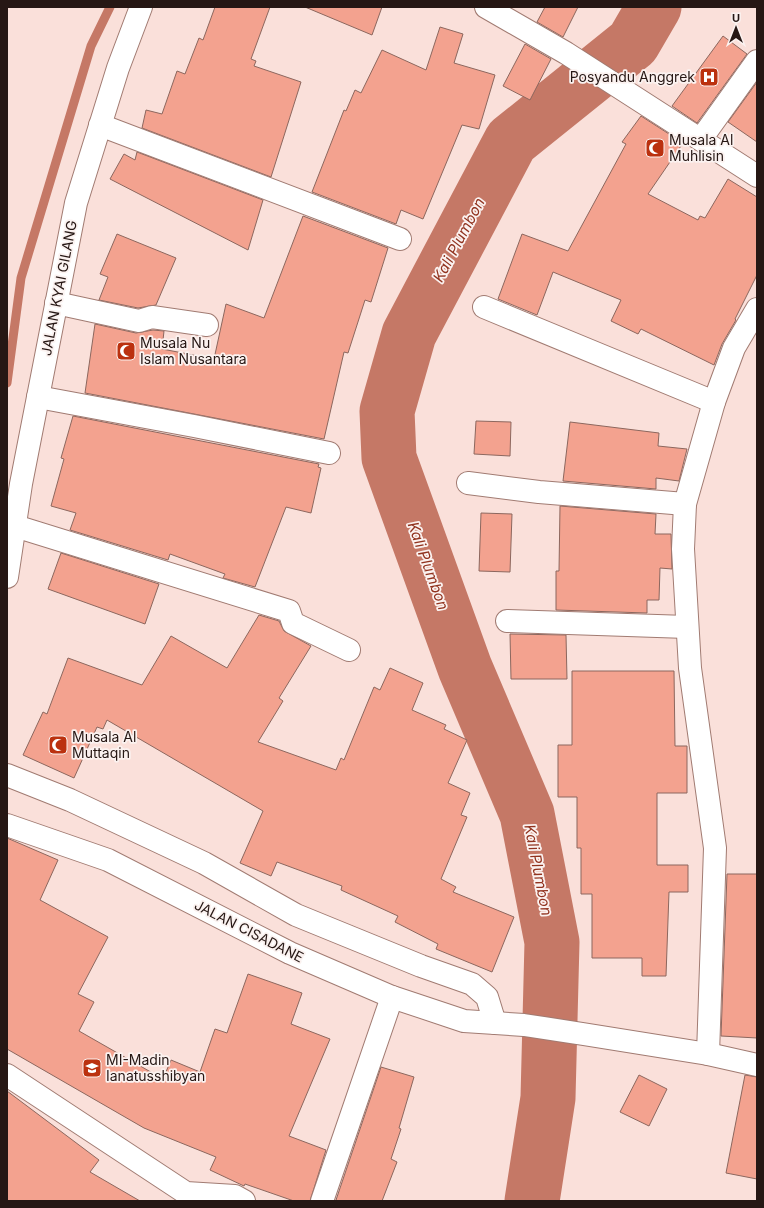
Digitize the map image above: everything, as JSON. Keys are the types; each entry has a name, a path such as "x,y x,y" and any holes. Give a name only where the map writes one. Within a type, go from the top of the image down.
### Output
{"street":[{"name":"JALAN KYAI GILANG","path":"7,577 38,397 76,203 118,68 141,7"},
{"path":"486,7 566,53 757,176"},
{"path":"701,139 757,62"},
{"path":"100,125 400,239"},
{"path":"56,303 139,321 152,317 207,324"},
{"path":"484,307 714,402"},
{"path":"708,1054 715,848 711,810 695,710 687,627 683,550 685,504 714,402 734,348 757,309"},
{"path":"38,397 329,453"},
{"path":"468,483 539,492 685,504"},
{"path":"15,526 289,611 293,623 349,650"},
{"path":"507,621 687,627"},
{"path":"7,775 70,800 204,863 296,915 421,966 472,984 487,997 495,1022"},
{"name":"JALAN CISADANE","path":"7,825 108,860 290,953 392,997 464,1020 524,1025 583,1034 708,1054 757,1065"},
{"path":"322,1201 392,997"},
{"path":"7,1075 188,1197 235,1196 244,1201"}],"building":[{"path":"215,7 270,7 251,59 256,61 254,66 301,82 271,177 142,128 146,110 162,114 177,71 185,74 199,38 203,40"},
{"path":"305,7 382,7 372,35"},
{"path":"545,7 578,7 563,37 537,22"},
{"path":"440,27 463,34 454,63 495,75 479,129 462,125 423,219 401,210 396,224 312,192 344,110 346,111 355,90 361,93 382,50 426,70"},
{"name":"Posyandu Anggrek","path":"723,36 747,54 697,123 672,106"},
{"path":"525,44 551,59 530,100 503,86"},
{"path":"757,82 757,142 728,122"},
{"path":"641,116 683,143 648,194 698,220 700,216 705,218 728,179 757,197 757,275 735,319 736,320 722,344 714,365 641,329 638,334 611,321 621,300 553,272 537,315 498,299 522,234 568,251 626,144 622,142"},
{"path":"137,152 263,200 248,250 110,179 124,154 135,160"},
{"path":"303,216 388,248 371,302 365,300 348,353 344,352 324,439 85,393 95,324 136,333 153,330 164,331 162,349 214,359 226,304 264,318"},
{"path":"117,234 176,258 156,305 138,308 99,300 108,277 100,274"},
{"path":"73,416 319,464 318,467 321,468 311,513 286,507 255,587 223,578 225,574 170,554 168,560 70,530 76,513 51,506 64,459 61,458"},
{"path":"476,421 511,422 510,456 474,454"},
{"path":"570,422 659,433 658,446 687,449 679,481 656,478 656,489 563,481"},
{"path":"560,506 656,514 655,534 671,534 672,569 660,568 659,600 647,600 647,613 556,610 556,571 559,571"},
{"path":"481,513 512,514 510,572 479,571"},
{"path":"61,553 159,584 145,624 48,589"},
{"path":"259,615 279,621 284,631 311,646 279,698 283,701 258,742 336,770 341,758 344,760 374,687 380,690 390,668 423,683 412,710 446,725 444,729 467,740 448,783 470,793 461,815 467,817 441,879 456,887 453,892 514,917 492,972 436,949 438,944 395,922 398,916 341,890 342,886 277,862 271,876 240,863 263,811 107,720 103,729 97,727 74,778 23,755 43,712 47,714 68,658 142,685 171,636 227,668"},
{"path":"510,634 566,635 567,679 511,679"},
{"path":"572,671 674,671 675,746 687,746 687,793 657,793 657,865 688,865 688,892 669,892 666,976 642,976 642,958 592,958 592,894 581,894 581,848 577,848 577,797 558,797 558,745 572,745"},
{"path":"7,838 58,860 40,900 108,937 78,994 94,1002 79,1031 163,1079 171,1060 200,1072 215,1029 227,1033 248,974 302,993 291,1024 330,1039 289,1136 326,1150 310,1201 294,1201 245,1184 244,1186 210,1170 216,1157 144,1128 7,1049"},
{"path":"727,874 757,874 757,1038 721,1036"},
{"path":"381,1067 414,1077 399,1128 401,1129 391,1159 397,1162 382,1201 338,1201 336,1200"},
{"path":"639,1075 667,1089 649,1126 620,1112"},
{"path":"745,1075 757,1077 757,1179 726,1173"},
{"path":"7,1091 99,1160 90,1172 140,1201 7,1201"}],"waterway":[{"path":"7,383 21,278 91,46 110,7"},
{"name":"Kali Plumbon","path":"532,1201 548,1098 552,942 527,814 465,668 389,458 387,411 409,334 511,141 633,43 654,7"}],"place":[{"name":"Posyandu Anggrek","path":"709,77"},
{"name":"Musala Al Muhlisin","path":"655,148"},
{"name":"Musala Nu Islam Nusantara","path":"126,351"},
{"name":"Musala Al Muttaqin","path":"58,745"},
{"name":"MI-Madin Ianatusshibyan","path":"92,1068"}]}
